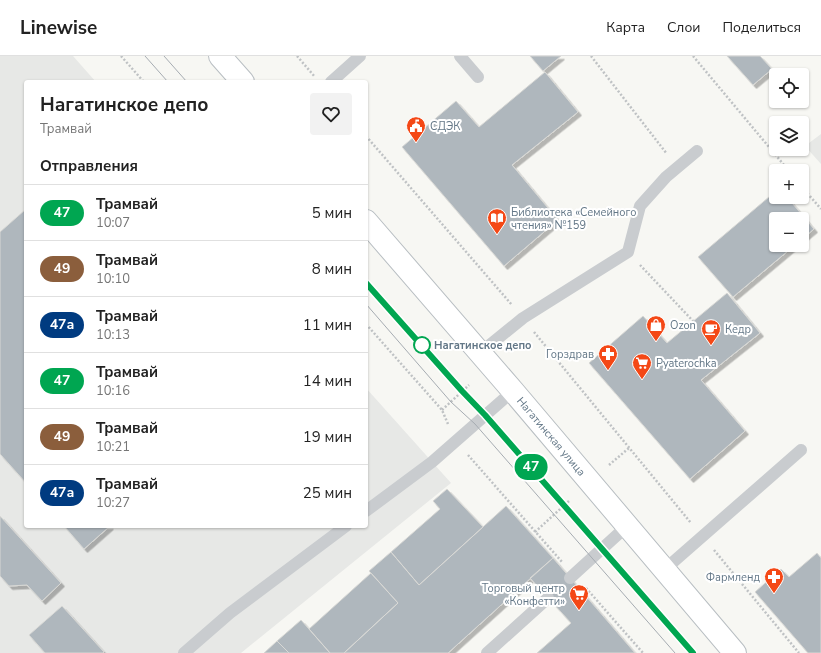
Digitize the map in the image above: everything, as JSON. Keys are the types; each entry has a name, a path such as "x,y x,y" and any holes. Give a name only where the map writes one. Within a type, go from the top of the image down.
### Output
{"street":[{"path":"220,56 241,80"},
{"name":"Нагатинская улица","path":"368,223 513,391 735,653"}],"lane":[{"path":"333,80 360,56"},
{"path":"460,56 478,77"},
{"path":"480,353 523,318 628,252 640,206 666,177 697,151"},
{"path":"368,510 432,462 513,391"},
{"path":"664,570 801,450"},
{"path":"572,576 627,526"},
{"path":"184,653 230,612 343,528"},
{"path":"487,653 548,598"}],"path":[{"path":"121,56 142,80"},
{"path":"297,56 317,80"},
{"path":"591,56 678,167"},
{"path":"693,56 783,164"},
{"path":"368,138 523,318 799,653"},
{"path":"809,195 821,209"},
{"path":"628,252 693,321"},
{"path":"368,326 442,410 456,441 572,576 643,653"},
{"path":"442,410 469,385"},
{"path":"609,465 629,448"},
{"path":"535,532 569,501"}],"shaded area":[{"path":"0,56 73,56 94,80 24,80 24,528 368,528 368,390 451,483 241,653 0,653"},
{"path":"821,134 821,164 809,150 809,143"}],"building":[{"path":"530,56 561,56 543,71"},
{"path":"727,56 760,56 771,68 769,68 769,72 753,85"},
{"path":"545,72 578,112 512,165 558,220 504,266 402,147 456,101 479,127"},
{"path":"769,197 769,204 793,204 800,212 769,212 769,252 787,252 733,297 698,257"},
{"path":"24,211 24,481 0,454 0,232"},
{"path":"809,223 814,229 809,233"},
{"path":"727,293 760,333 701,380 745,431 690,479 589,363 643,316 667,343"},
{"path":"447,489 483,527 419,585 391,552 440,509 433,501"},
{"path":"506,506 553,558 448,653 344,653 398,603 369,571 391,552 419,585"},
{"path":"0,516 61,583 42,601 27,585 9,586 0,576"},
{"path":"66,528 108,528 84,549"},
{"path":"817,553 821,558 821,653 808,653 755,592 781,569 789,577"},
{"name":"Торговый центр «Конфетти»","path":"553,558 635,653 537,653 571,623 530,578"},
{"path":"371,573 398,603 344,653 330,653 309,629"},
{"path":"62,606 104,652 103,653 45,653 29,635"},
{"path":"301,620 330,653 289,653 277,641"},
{"path":"277,641 289,653 264,653"}],"tram line":[{"path":"145,56 166,80"},
{"path":"164,56 185,80"},
{"path":"368,285 485,415 693,653"},
{"name":"47","path":"368,285 485,415 693,653"},
{"path":"368,306 451,402 475,424 675,653"}],"place":[{"name":"СДЭК","path":"416,143"},
{"name":"Библиотека «Семейного чтения» №159","path":"497,235"},
{"name":"Ozon","path":"656,342"},
{"name":"Нагатинское депо","path":"422,345"},
{"name":"Кедр","path":"711,346"},
{"name":"Горздрав","path":"608,371"},
{"name":"Pyaterochka","path":"642,380"},
{"name":"Фармленд","path":"774,594"},
{"name":"Торговый центр «Конфетти»","path":"579,611"}]}
